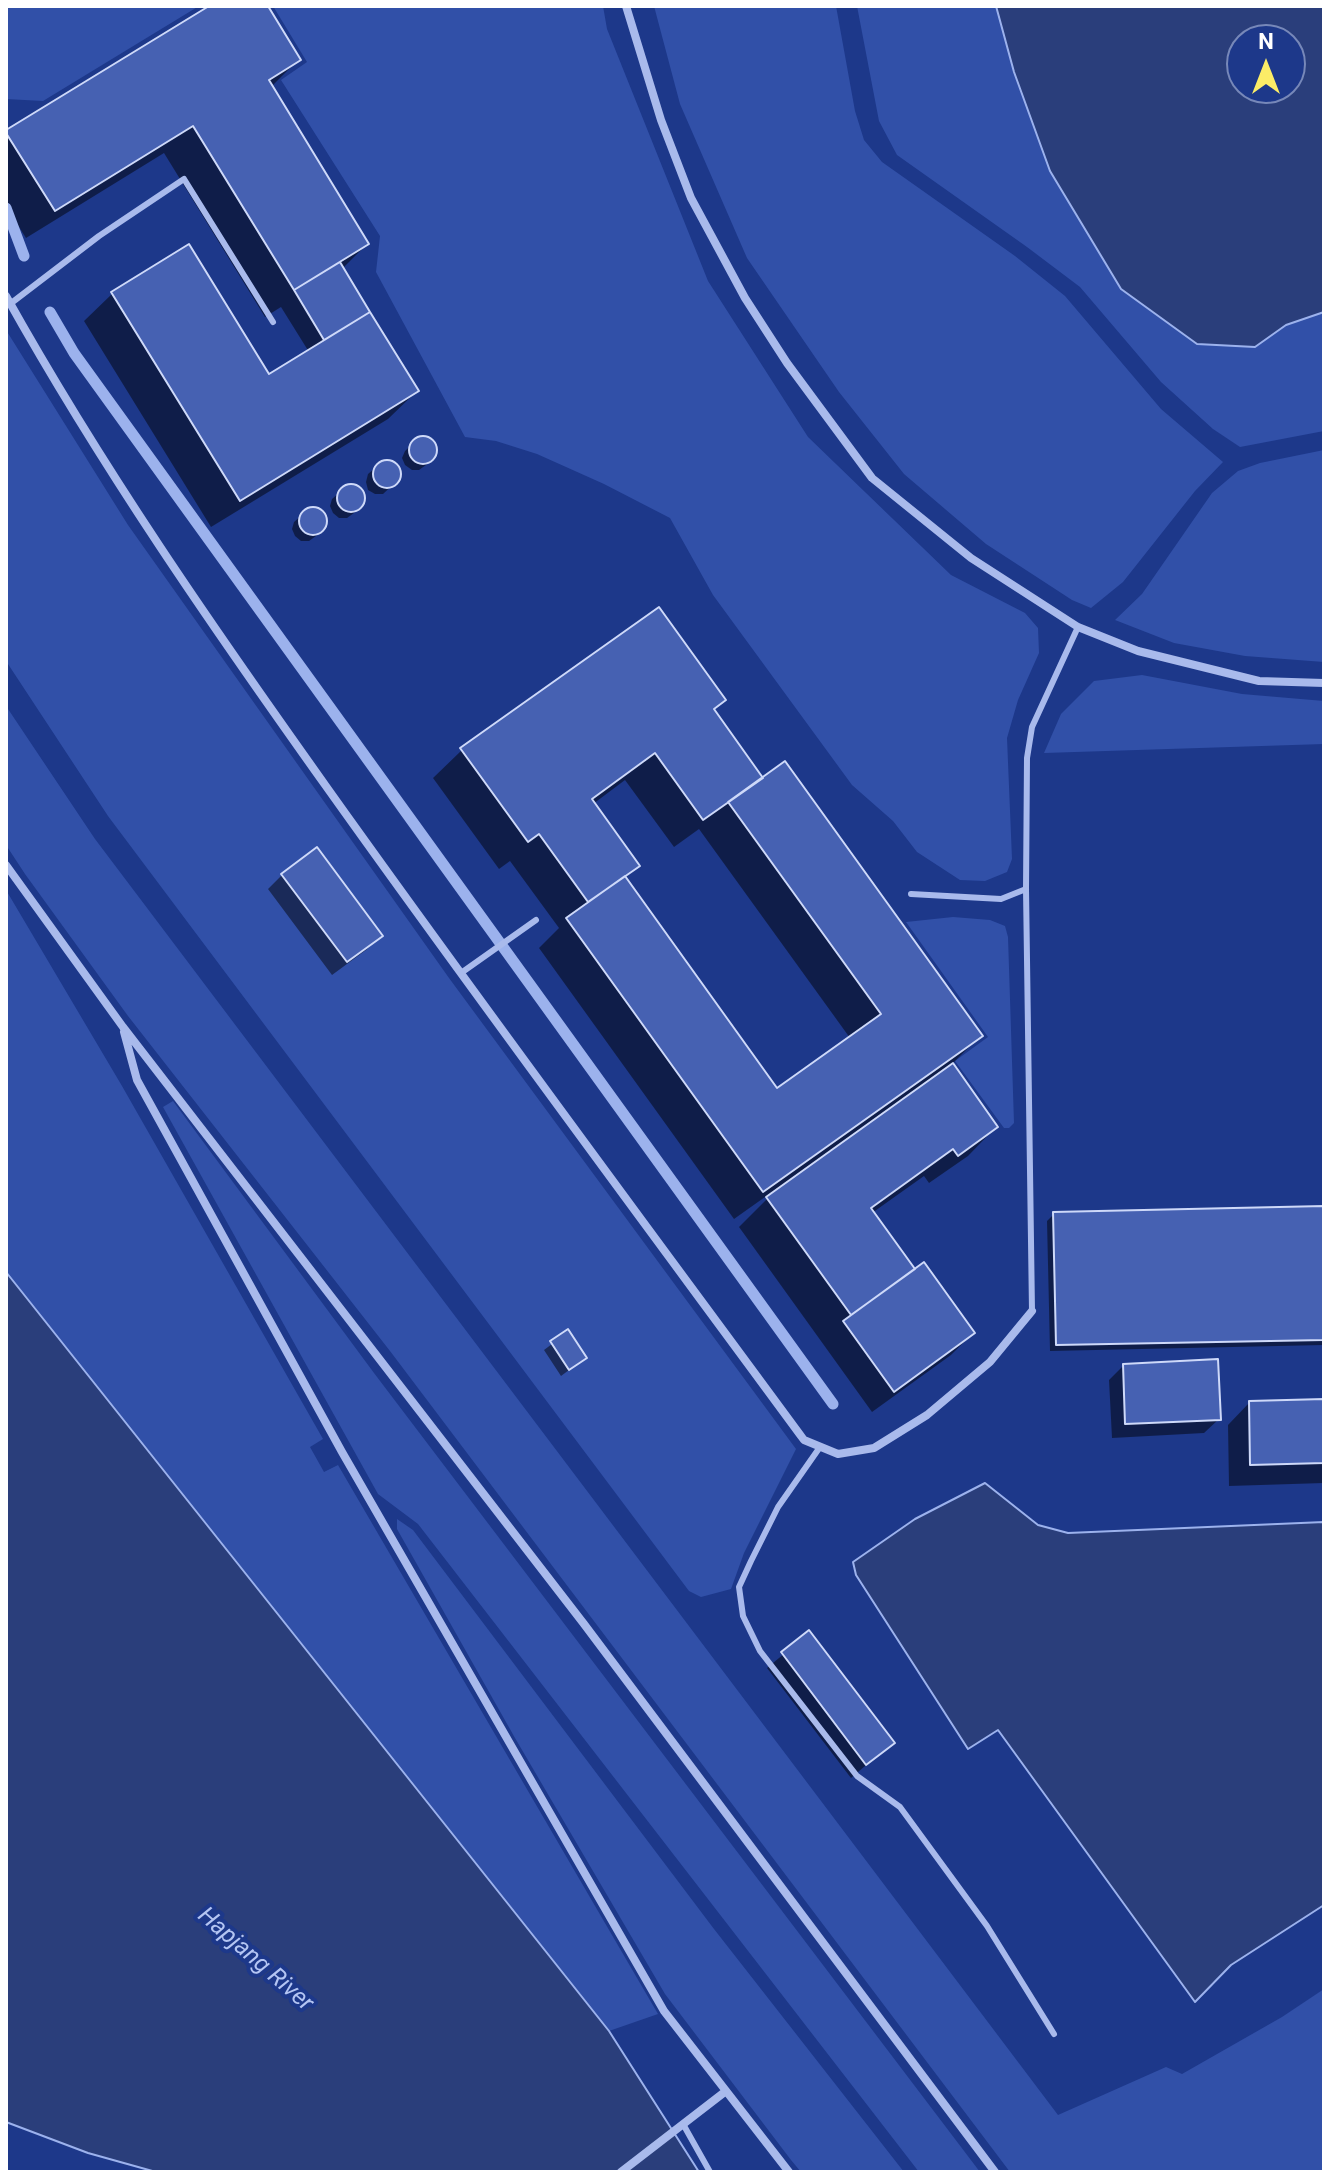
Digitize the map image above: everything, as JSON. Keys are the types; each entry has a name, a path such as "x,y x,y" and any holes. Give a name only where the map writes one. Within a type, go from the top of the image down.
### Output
{"street":[{"path":"626,6 661,120 691,198 745,298 872,478 971,558 1078,627 1138,651 1259,681 1324,683"},
{"path":"8,300 53,380 195,602 461,973 804,1440 838,1454 874,1448 927,1415 990,1362 1032,1311"},
{"path":"6,865 123,1027 593,1637 995,2172"},
{"path":"123,1027 137,1080 342,1452 664,2011 789,2172"},
{"path":"621,2172 726,2091"}],"lane":[{"path":"8,300 184,179 273,322"},
{"path":"1032,1311 1027,758 1032,727 1078,627"},
{"path":"911,894 1001,899 1026,889"},
{"path":"461,973 536,920"},
{"path":"820,1447 778,1507 739,1587 743,1616 760,1651 857,1776 900,1807 987,1926 1054,2034"},
{"path":"681,2126 710,2172"}],"shaded area":[{"path":"6,6 199,6 43,101 6,99"},
{"path":"273,6 603,6 607,29 708,281 808,437 951,575 1025,613 1038,628 1039,653 1018,700 1007,738 1012,859 1007,872 985,881 960,880 917,852 893,821 852,785 713,595 670,518 537,454 496,441 465,437 376,272 380,236 281,80 307,62"},
{"path":"654,6 836,6 855,111 864,140 882,162 1015,256 1065,296 1161,409 1223,462 1195,491 1123,582 1091,608 1072,600 986,544 904,474 839,392 747,258 680,104"},
{"path":"857,6 996,6 1014,72 1050,171 1255,347 1286,325 1324,312 1324,431 1240,447 1213,429 1161,382 1080,287 897,155 879,121"},
{"path":"6,330 128,525 449,978 796,1449 744,1553 731,1589 701,1597 689,1591 108,816 6,661"},
{"path":"1324,450 1324,662 1245,656 1174,643 1115,620 1142,594 1212,493 1238,471 1260,463"},
{"path":"1142,675 1242,694 1324,701 1324,744 1044,753 1061,714 1094,681"},
{"path":"6,706 95,839 1058,2115 1166,2067 1182,2074 1282,2017 1324,1989 1324,2172 1010,2172 390,1351 128,1016 25,874 6,845"},
{"path":"6,890 122,1086 323,1439 310,1447 324,1472 338,1465 658,2014 609,2031 6,1272"},
{"path":"953,917 990,920 1005,926 1008,937 1014,1123 1009,1128 1004,1128 955,1061 988,1037 906,922"},
{"path":"173,1101 374,1373 980,2172 919,2172 418,1524 378,1494 163,1107"},
{"path":"397,1519 413,1530 714,1929 904,2172 801,2172 791,2160 665,1994 397,1529"}],"water":[{"path":"996,6 1324,6 1324,312 1286,325 1255,347 1197,344 1121,289 1050,171 1014,72"},
{"name":"Hapjang River","path":"6,1272 609,2031 699,2172 156,2172 88,2153 6,2122"},
{"path":"985,1483 1038,1525 1068,1533 1324,1522 1324,1905 1231,1965 1195,2002 998,1730 968,1749 856,1575 853,1562 915,1519"}],"building":[{"path":"209,6 268,6 301,60 269,80 369,244 294,290 193,126 55,211 6,133 6,130"},
{"path":"189,244 269,374 370,312 419,391 240,501 111,292"},
{"path":"340,262 370,312 324,340 294,290"},
{"path":"423,436 433,440 437,450 433,460 423,464 413,460 409,450 413,440"},
{"path":"387,460 397,464 401,474 397,484 387,488 377,484 373,474 377,464"},
{"path":"351,484 361,488 365,498 361,508 351,512 341,508 337,498 341,488"},
{"path":"313,507 323,511 327,521 323,531 313,535 303,531 299,521 303,511"},
{"path":"659,607 726,700 714,709 763,778 703,820 655,753 592,799 640,866 588,902 539,834 528,842 460,748"},
{"path":"785,761 983,1036 763,1192 566,918 625,876 777,1088 881,1014 728,802"},
{"path":"317,847 383,936 347,962 281,874"},
{"path":"953,1063 998,1127 958,1156 953,1149 871,1208 915,1269 851,1315 766,1197"},
{"path":"1324,1206 1324,1340 1056,1345 1053,1212"},
{"path":"924,1262 975,1333 894,1392 843,1321"},
{"path":"568,1329 587,1358 569,1370 550,1341"},
{"path":"1218,1359 1221,1420 1125,1424 1123,1364"},
{"path":"1324,1399 1324,1463 1250,1465 1249,1401"},
{"path":"809,1630 895,1743 866,1765 781,1652"}],"waterway":[{"path":"6,208 24,256"},
{"path":"50,312 74,353 833,1404"}]}
